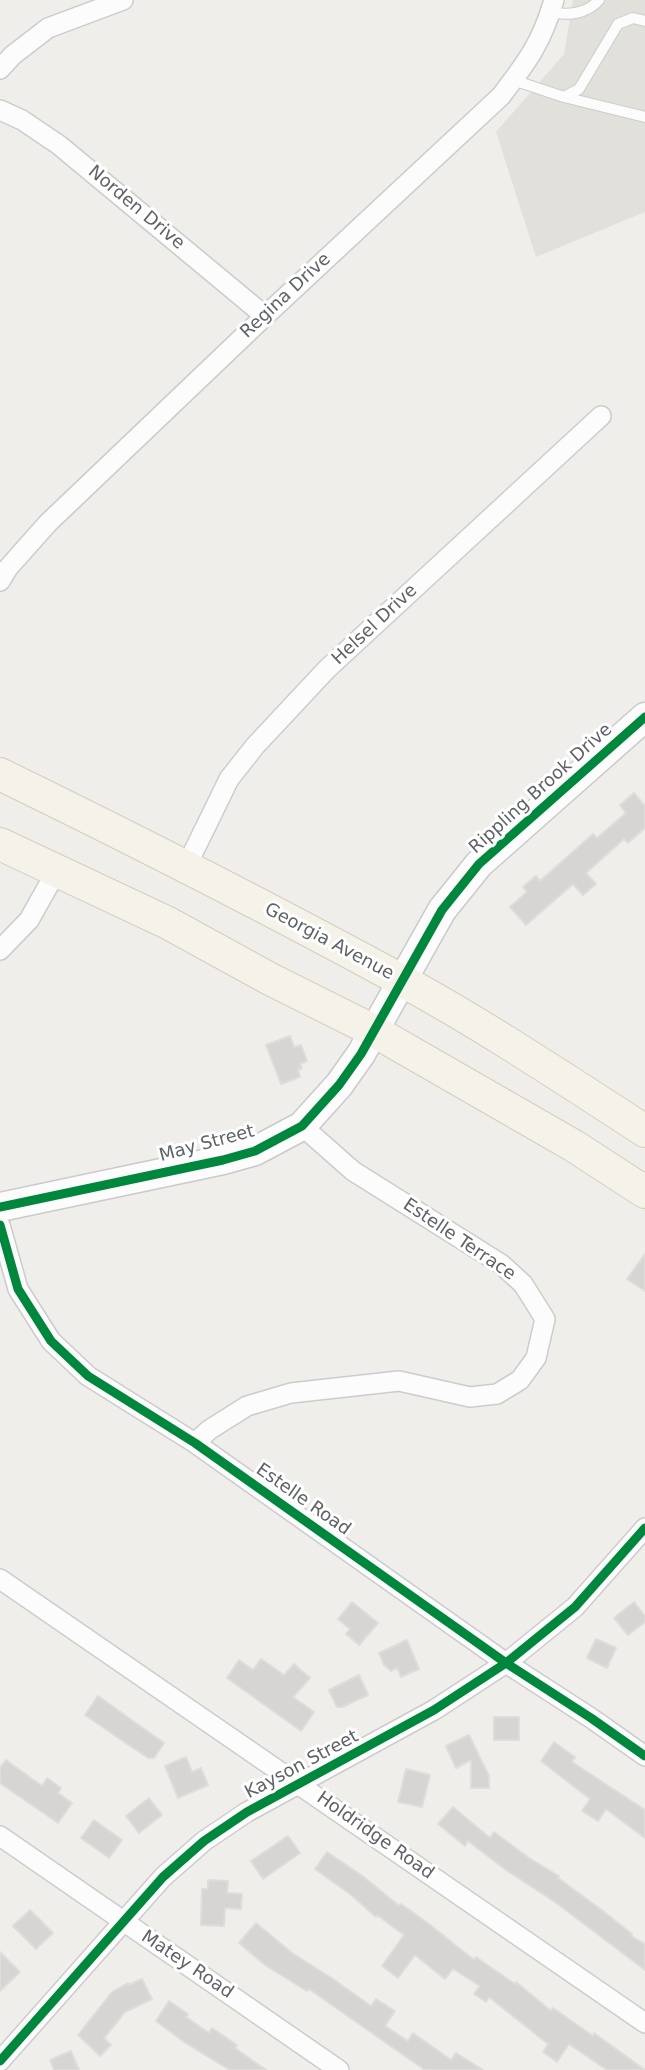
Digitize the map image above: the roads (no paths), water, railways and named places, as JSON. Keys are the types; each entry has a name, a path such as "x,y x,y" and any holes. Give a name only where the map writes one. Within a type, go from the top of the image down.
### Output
{"main road":[{"name":"Georgia Avenue","path":"0,774 187,865 403,981 541,1063 645,1131"},
{"path":"0,844 168,923 373,1031 574,1146 645,1192"}],"street":[{"path":"0,69 13,55 48,28 123,0"},
{"name":"Regina Drive","path":"0,581 8,568 48,523 501,96 531,58 545,31 552,6"},
{"name":"Norden Drive","path":"0,110 22,120 60,145 265,316"},
{"name":"Helsel Drive","path":"187,865 229,779 255,746 327,669 601,416"},
{"name":"Rippling Brook Drive","path":"373,1031 442,910 479,864 645,717"},
{"path":"0,950 29,920 56,872"},
{"name":"May Street","path":"0,1207 255,1151 302,1126 339,1085 373,1031"},
{"name":"Estelle Terrace","path":"195,1443 209,1430 247,1406 291,1392 399,1381 470,1397 497,1394 520,1380 536,1358 545,1319 523,1284 501,1264 353,1171 302,1126"},
{"name":"Estelle Road","path":"0,1225 19,1289 51,1341 88,1376 195,1443 506,1663 645,1756"},
{"name":"Kayson Street","path":"0,2061 163,1877 204,1841 247,1812 434,1710 506,1663 575,1607 645,1528"},
{"name":"Holdridge Road","path":"0,1579 645,2022"},
{"name":"Matey Road","path":"0,1836 339,2070"}],"lane":[{"path":"552,6 566,16 593,7 599,0"},
{"path":"564,97 579,89 618,24 633,18 645,21"},
{"path":"513,80 564,97 645,117"}]}
